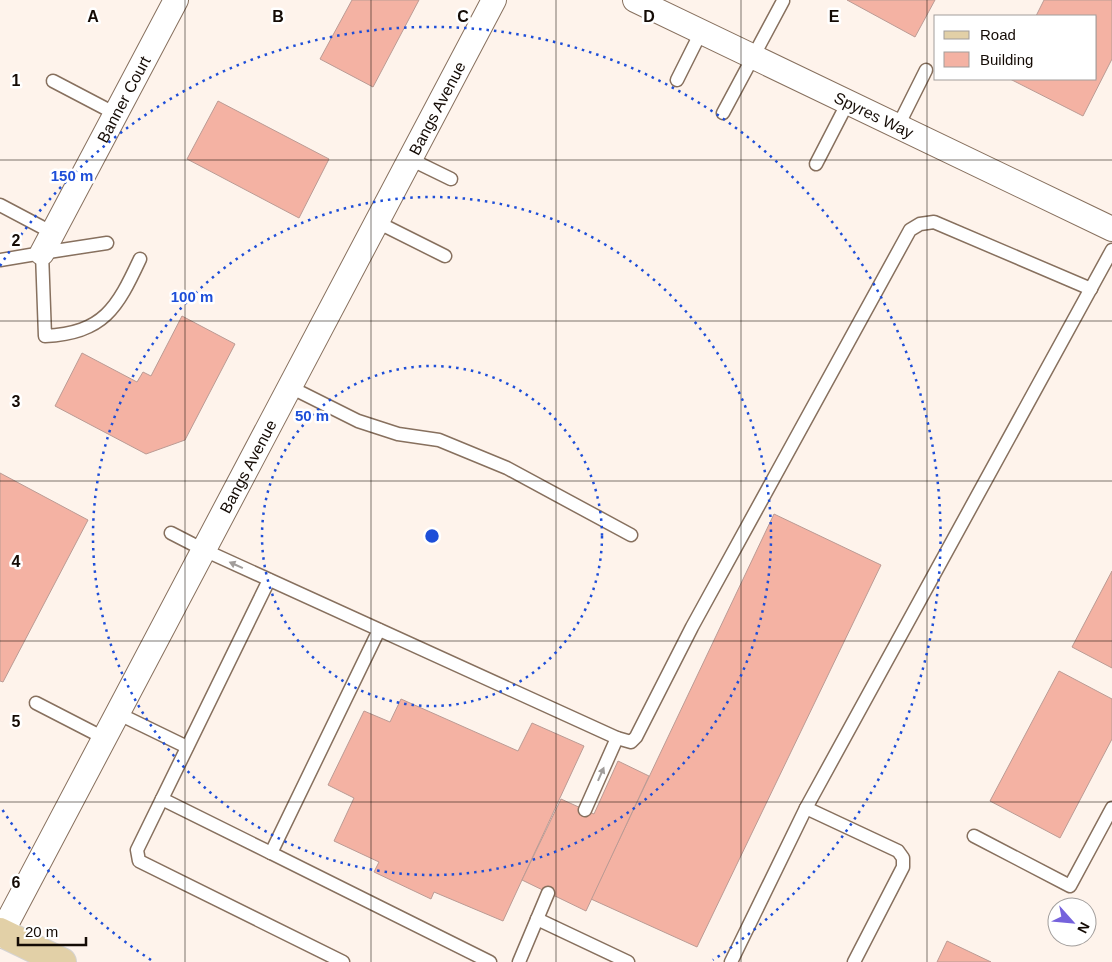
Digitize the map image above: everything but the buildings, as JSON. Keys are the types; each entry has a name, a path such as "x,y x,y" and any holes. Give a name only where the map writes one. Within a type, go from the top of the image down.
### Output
{"main road":[{"path":"0,934 62,962"}],"street":[{"name":"Banner Court","path":"47,243 176,0"},
{"name":"Bangs Avenue","path":"0,934 494,0"},
{"name":"Spyres Way","path":"635,0 1112,229"}],"lane":[{"path":"723,112 783,1"},
{"path":"677,80 702,32"},
{"path":"898,126 926,70"},
{"path":"53,81 116,114"},
{"path":"816,164 848,102"},
{"path":"410,159 450,179"},
{"path":"0,205 47,243"},
{"path":"377,222 445,256"},
{"path":"171,533 379,630 617,738 631,742 636,737 692,627 910,230 920,224 934,222 1091,289"},
{"path":"47,243 45,336 67,335 105,317 122,297 140,259"},
{"path":"0,260 47,243 107,243"},
{"path":"731,962 806,808 1112,250"},
{"path":"290,387 358,421 398,434 439,440 507,468 631,535"},
{"path":"269,580 137,850 138,860 343,962"},
{"path":"271,853 379,630"},
{"path":"36,703 104,738"},
{"path":"117,713 187,747"},
{"path":"585,810 617,738"},
{"path":"162,799 490,962"},
{"path":"806,808 898,851 902,858 902,867 854,962"},
{"path":"974,836 1070,886 1112,808"},
{"path":"519,962 548,893"},
{"path":"537,919 628,962"}]}
